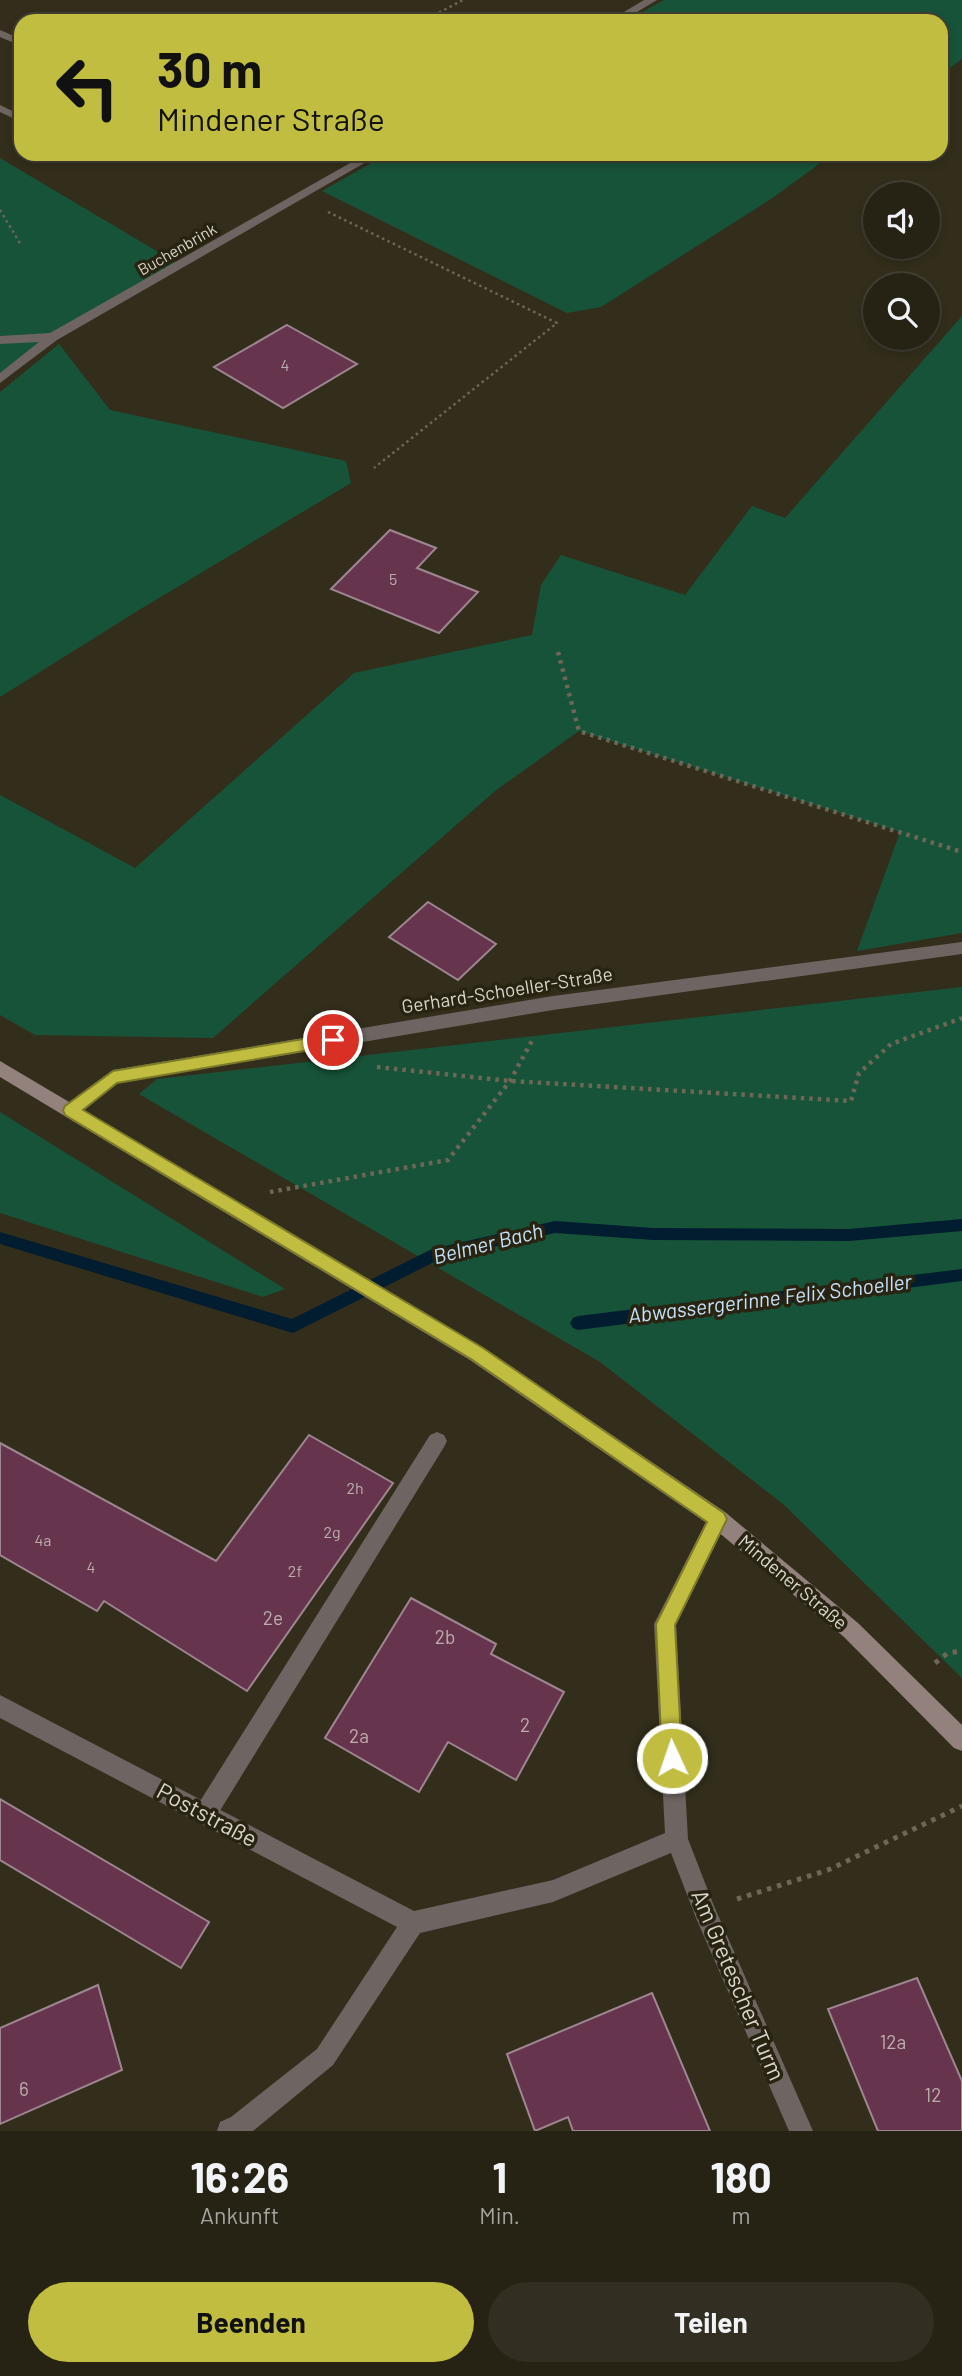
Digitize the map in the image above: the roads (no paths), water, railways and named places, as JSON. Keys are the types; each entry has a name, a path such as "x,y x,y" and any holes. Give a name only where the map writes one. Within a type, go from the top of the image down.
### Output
{"main road":[{"name":"Mindener Straße","path":"0,1068 477,1354 718,1519 851,1630 962,1740"}],"street":[{"path":"627,14 652,0"},
{"name":"Buchenbrink","path":"0,379 53,337 361,161"},
{"path":"0,340 53,337"},
{"name":"Gerhard-Schoeller-Straße","path":"71,1110 113,1077 553,1003 962,948"},
{"path":"205,1814 437,1441"},
{"name":"Am Gretescher Turm","path":"718,1519 665,1624 677,1839 704,1910 801,2131"},
{"name":"Poststraße","path":"0,1706 413,1923"},
{"path":"229,2131 240,2126 326,2057 413,1923 553,1891 677,1839"}],"waterway":[{"name":"Belmer Bach","path":"0,1238 293,1326 437,1253 555,1227 653,1234 849,1235 962,1225"},
{"name":"Abwassergerinne Felix Schoeller","path":"578,1323 962,1275"}]}
